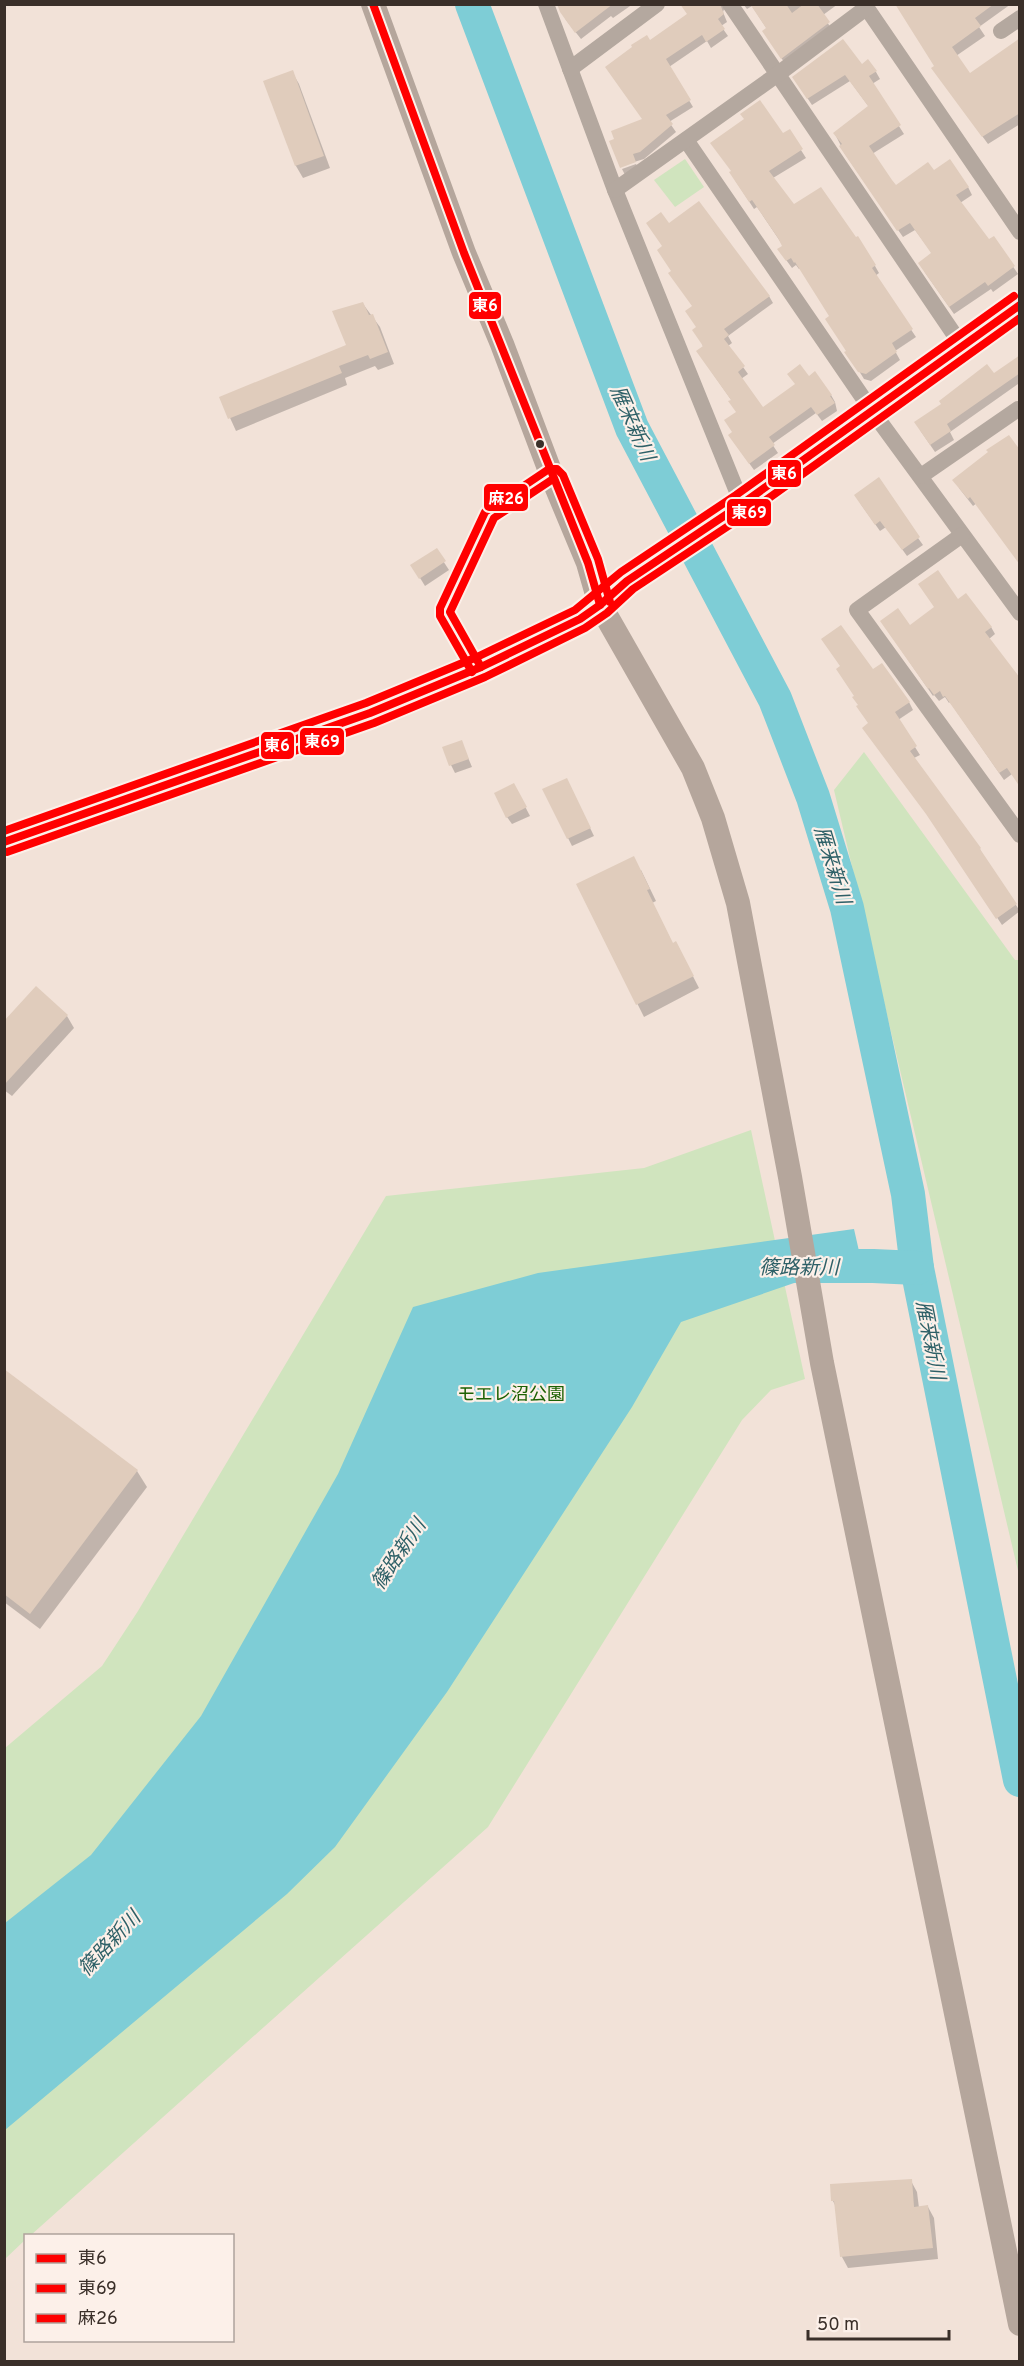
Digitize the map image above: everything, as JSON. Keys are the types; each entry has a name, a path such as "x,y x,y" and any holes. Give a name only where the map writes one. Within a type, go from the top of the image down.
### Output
{"street":[{"path":"373,4 429,160 588,563 600,605 693,768 713,818 738,903 820,1350 1020,2324"},
{"path":"546,4 615,190 742,504"},
{"path":"570,69 657,4"},
{"path":"730,4 962,346"},
{"path":"615,190 778,74 865,6 1020,232"},
{"path":"1001,31 1020,18"},
{"path":"686,140 872,411 1020,613"},
{"path":"4,842 370,713 481,667 580,619 627,581 742,504 1020,304"},
{"path":"921,476 1018,409 1020,411"},
{"path":"962,535 857,610 1020,835"}],"lane":[{"path":"481,667 450,612 494,518 553,479"}],"green space":[{"path":"685,159 704,187 675,207 654,180"},
{"path":"864,752 1015,960 1019,960 1019,1575 834,790"},
{"name":"モエレ沼公園","path":"751,1130 805,1379 771,1390 742,1420 488,1827 32,2234 24,2234 24,2241 5,2259 5,1748 102,1666 138,1611 386,1196 644,1168"}],"water":[{"path":"854,1229 861,1260 681,1322 632,1407 447,1692 335,1847 287,1894 5,2130 5,1923 91,1855 201,1716 338,1474 413,1307 538,1273"}],"building":[{"path":"557,4 613,4 575,33"},
{"path":"680,4 720,4 724,14 718,19 725,29 706,42 702,35 666,59 691,100 666,115 673,124 640,152 633,154 636,162 620,168 609,141 614,139 611,131 642,119 605,67 632,47 631,45 647,35 650,40 687,14"},
{"path":"750,4 786,4 792,13 804,4 817,4 830,22 781,59 762,31 766,28"},
{"path":"895,4 994,4 975,18 981,26 952,47 970,73 1020,38 1020,113 982,137 931,68 934,66"},
{"path":"843,39 862,64 868,59 877,71 869,76 901,125 869,146 892,180 896,185 928,162 934,170 950,159 969,187 956,195 989,239 994,236 1015,266 988,286 985,282 949,307 918,263 931,253 910,223 897,231 839,146 842,144 833,133 868,106 845,75 807,99 792,77"},
{"path":"293,70 324,156 295,166 263,81"},
{"path":"760,100 783,133 790,129 803,149 769,171 794,204 821,187 856,237 858,236 876,265 872,268 913,329 892,343 897,352 866,374 858,372 844,352 846,351 825,319 829,316 795,262 791,258 786,261 777,249 782,246 778,238 752,200 749,202 729,172 731,171 710,143 744,119 740,114"},
{"path":"699,201 770,296 724,329 729,335 724,339 745,366 738,372 763,407 795,384 787,374 800,364 809,376 815,371 835,403 817,415 811,407 769,437 775,445 749,464 728,435 732,432 724,420 736,412 728,401 731,400 696,351 703,346 692,330 696,327 685,311 692,306 668,273 671,271 657,250 662,246 646,223 661,212 669,223"},
{"path":"363,302 369,315 373,314 388,352 370,359 368,355 339,366 342,373 228,419 219,397 346,345 332,311"},
{"path":"1020,355 1020,373 947,424 951,431 930,445 914,422 941,404 939,401 987,364 994,373"},
{"path":"1009,435 1020,450 1020,565 970,497 968,499 952,480 988,452 986,450"},
{"path":"879,477 920,537 902,550 880,521 875,525 854,495"},
{"path":"437,548 446,561 419,579 410,565"},
{"path":"938,570 958,599 966,593 992,627 985,632 1020,678 1020,787 1007,768 999,773 945,696 943,697 940,691 934,695 928,689 880,621 898,608 910,625 934,607 918,584"},
{"path":"841,625 873,669 882,663 910,702 895,712 917,746 910,751 981,848 1017,904 996,919 926,814 862,728 868,723 836,669 840,666 821,639"},
{"path":"462,740 469,759 449,766 442,747"},
{"path":"567,778 591,828 567,839 542,789"},
{"path":"514,783 527,807 506,818 494,793"},
{"path":"634,856 650,889 647,890 673,943 676,941 694,976 636,1005 576,884"},
{"path":"36,986 68,1015 4,1085 4,1021"},
{"path":"4,1369 138,1470 30,1614 4,1594"},
{"path":"912,2179 914,2207 928,2205 933,2248 840,2257 830,2184"}],"waterway":[{"name":"雁来新川","path":"472,4 632,428 775,699 813,797 847,908 908,1194 917,1268 1020,1780"},
{"name":"篠路新川","path":"797,1266 917,1268"}],"transit line":[{"name":"東6","path":"373,4 464,253 588,563 600,605"},
{"name":"麻26","path":"4,831 366,703 477,657 575,610 621,572 736,495 1014,296"},
{"name":"東6","path":"4,842 370,713 481,667 580,619 627,581 742,504 1020,305"},
{"name":"東69","path":"7,852 374,723 485,677 585,628 607,613 633,589 748,513 1020,318"},
{"name":"麻26","path":"472,672 440,616 440,608 485,512 549,469 557,469 563,475 598,559 610,602"},
{"name":"東6","path":"481,667 450,612 494,518 553,479"}]}
